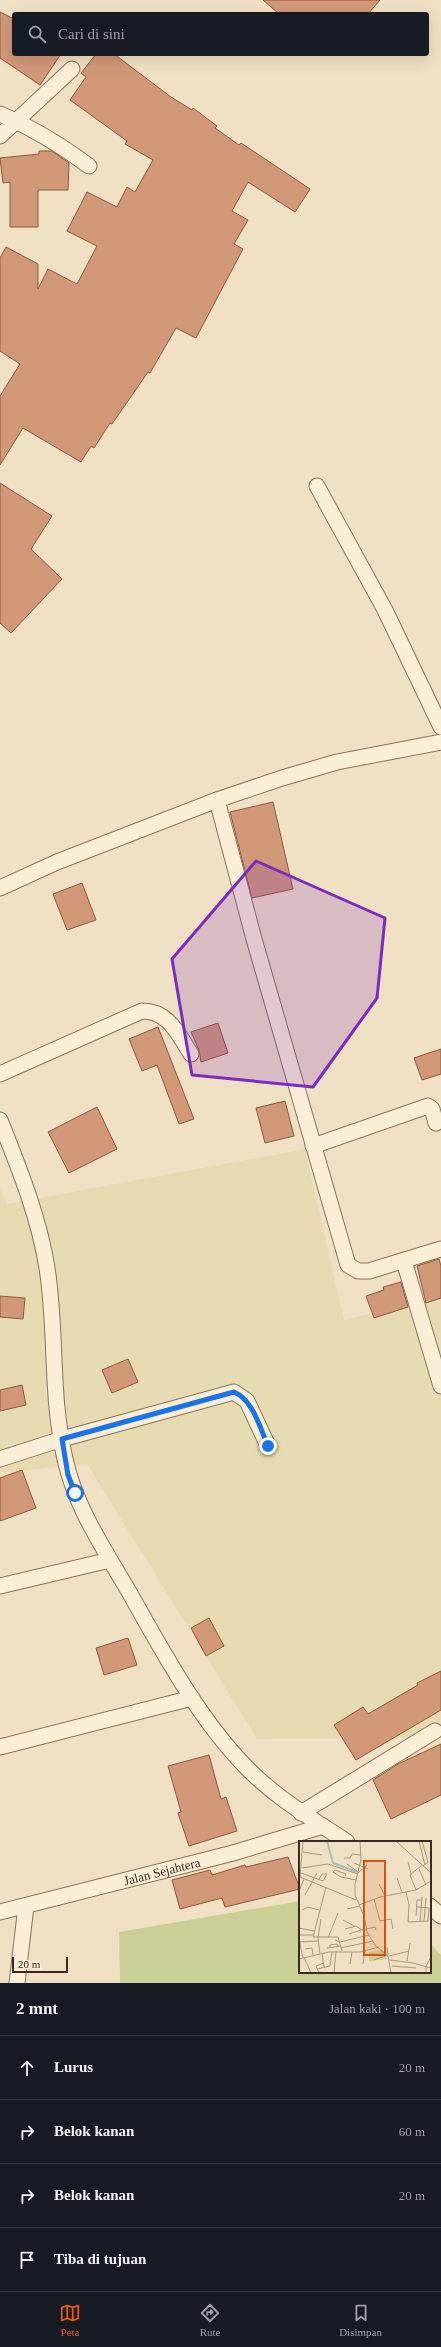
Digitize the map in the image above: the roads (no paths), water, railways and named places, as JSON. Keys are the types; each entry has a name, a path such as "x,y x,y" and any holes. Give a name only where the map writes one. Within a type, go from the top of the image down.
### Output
{"street":[{"path":"0,136 72,69"},
{"path":"0,114 17,121 89,166"},
{"path":"317,486 385,610 441,727"},
{"path":"0,888 57,862 216,800 337,762 441,742"},
{"path":"216,800 348,1265 358,1271 369,1271 441,1249"},
{"path":"0,1074 142,1011 155,1012 168,1020 191,1054"},
{"path":"313,1146 428,1106 432,1108 436,1123"},
{"path":"0,1120 16,1159 38,1228 47,1268 54,1394 68,1475 75,1493 110,1560 192,1698 244,1766 265,1786 301,1813 346,1841"},
{"path":"404,1261 441,1386"},
{"path":"0,1459 62,1439 234,1392 241,1395 247,1401 268,1446"},
{"path":"0,1586 110,1560"},
{"path":"0,1747 192,1698"},
{"path":"301,1813 435,1731"},
{"name":"Jalan Sejahtera","path":"0,1912 233,1853 323,1826"},
{"path":"17,1983 26,1906"},
{"path":"431,1907 441,1916"}]}
